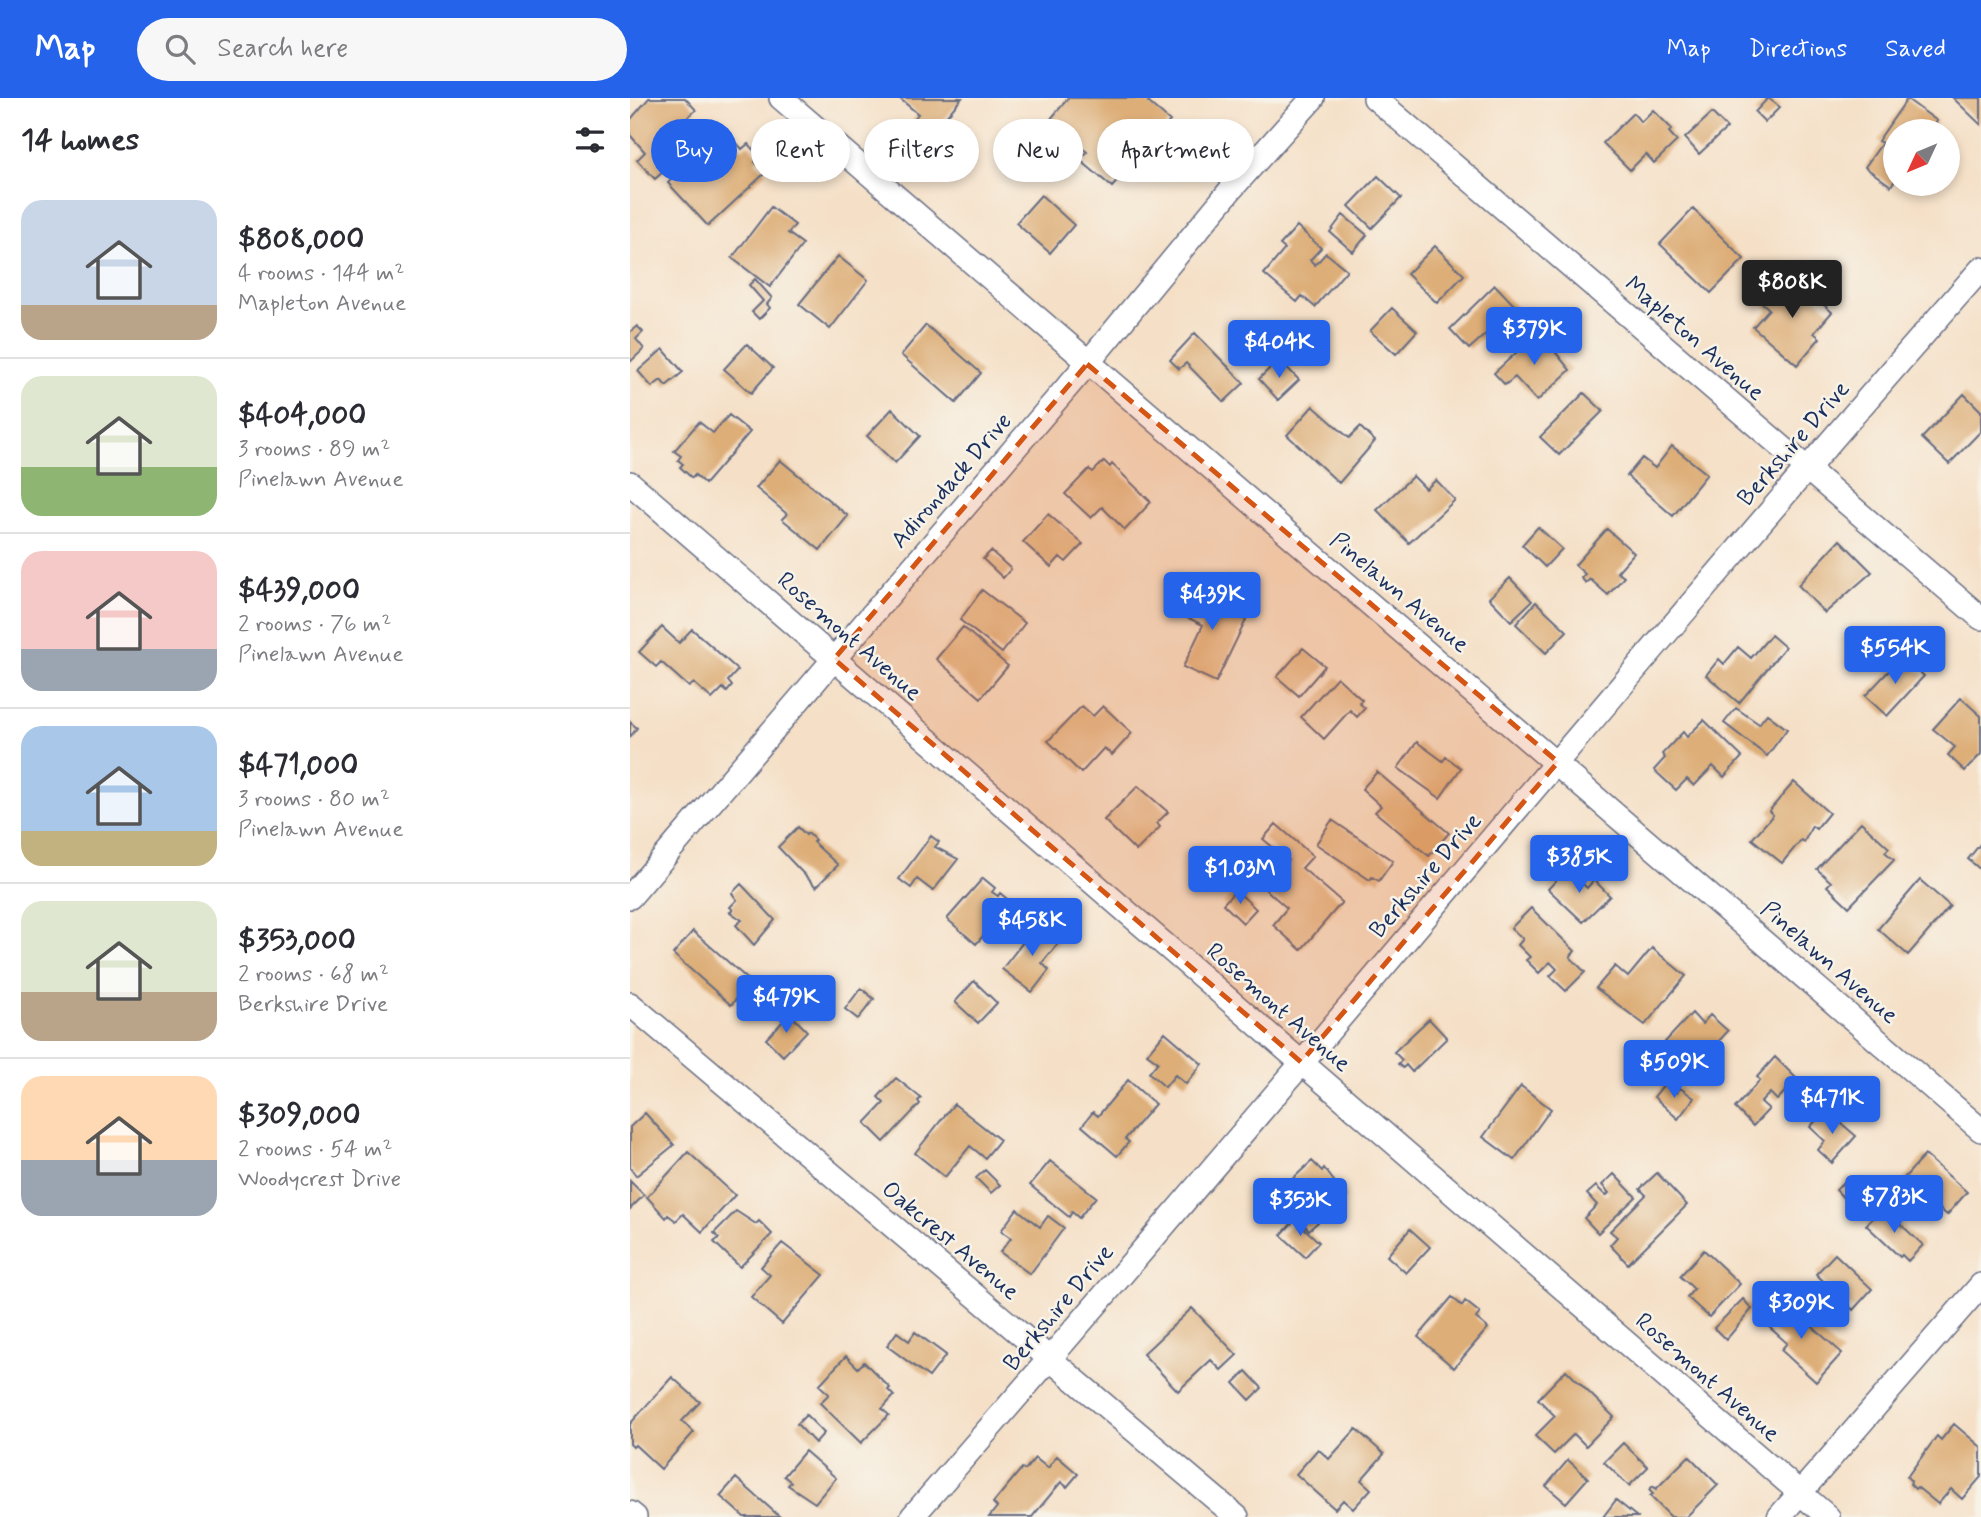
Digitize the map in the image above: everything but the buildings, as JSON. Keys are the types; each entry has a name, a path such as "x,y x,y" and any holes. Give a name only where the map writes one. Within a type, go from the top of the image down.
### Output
{"street":[{"name":"Pinelawn Avenue","path":"781,98 1087,364 1558,762 1981,1130"},
{"name":"Adirondack Drive","path":"630,897 1087,364 1232,188 1313,98"},
{"name":"Mapleton Avenue","path":"1375,98 1981,618"},
{"name":"Berkshire Drive","path":"912,1517 1050,1360 1805,469 1981,269"},
{"name":"Rosemont Avenue","path":"630,483 1828,1517"},
{"name":"Oakcrest Avenue","path":"630,1004 1237,1517"},
{"path":"1779,1517 1981,1285"},
{"path":"630,1513 635,1517"}],"highlighted area":[{"path":"1087,364 1558,762 1301,1062 834,659"}]}
